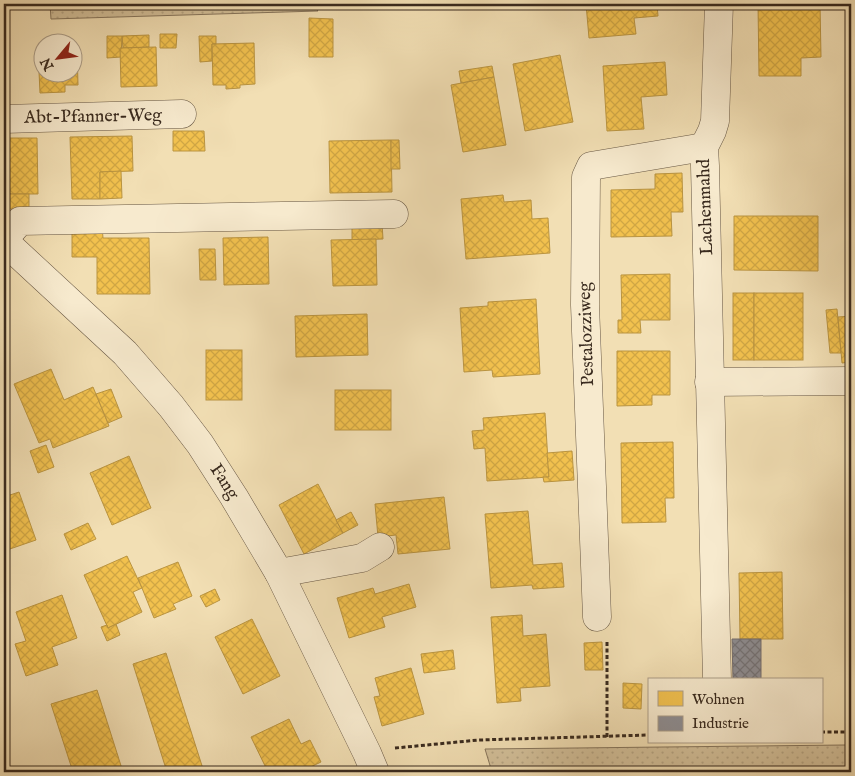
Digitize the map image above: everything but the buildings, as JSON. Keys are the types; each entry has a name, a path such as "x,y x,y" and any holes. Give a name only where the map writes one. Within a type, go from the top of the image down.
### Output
{"street":[{"name":"Lachenmahd","path":"717,678 704,147 715,121 719,4"},
{"name":"Abt-Pfanner-Weg","path":"4,119 182,114"},
{"name":"Pestalozziweg","path":"602,625 585,305 586,177 592,166 596,164 704,147"},
{"path":"4,240 20,221 394,214"},
{"name":"Fang","path":"4,240 125,352 171,406 220,475 279,572 371,762"},
{"path":"709,382 851,381"},
{"path":"279,572 362,558 380,547"}],"path":[{"path":"602,625 607,737"},
{"path":"822,732 851,732"},
{"path":"371,762 381,749 479,740 648,736"}],"shaded area":[{"path":"50,4 312,4 318,11 51,19"},
{"path":"851,743 851,772 492,772 485,749 845,745"}]}
